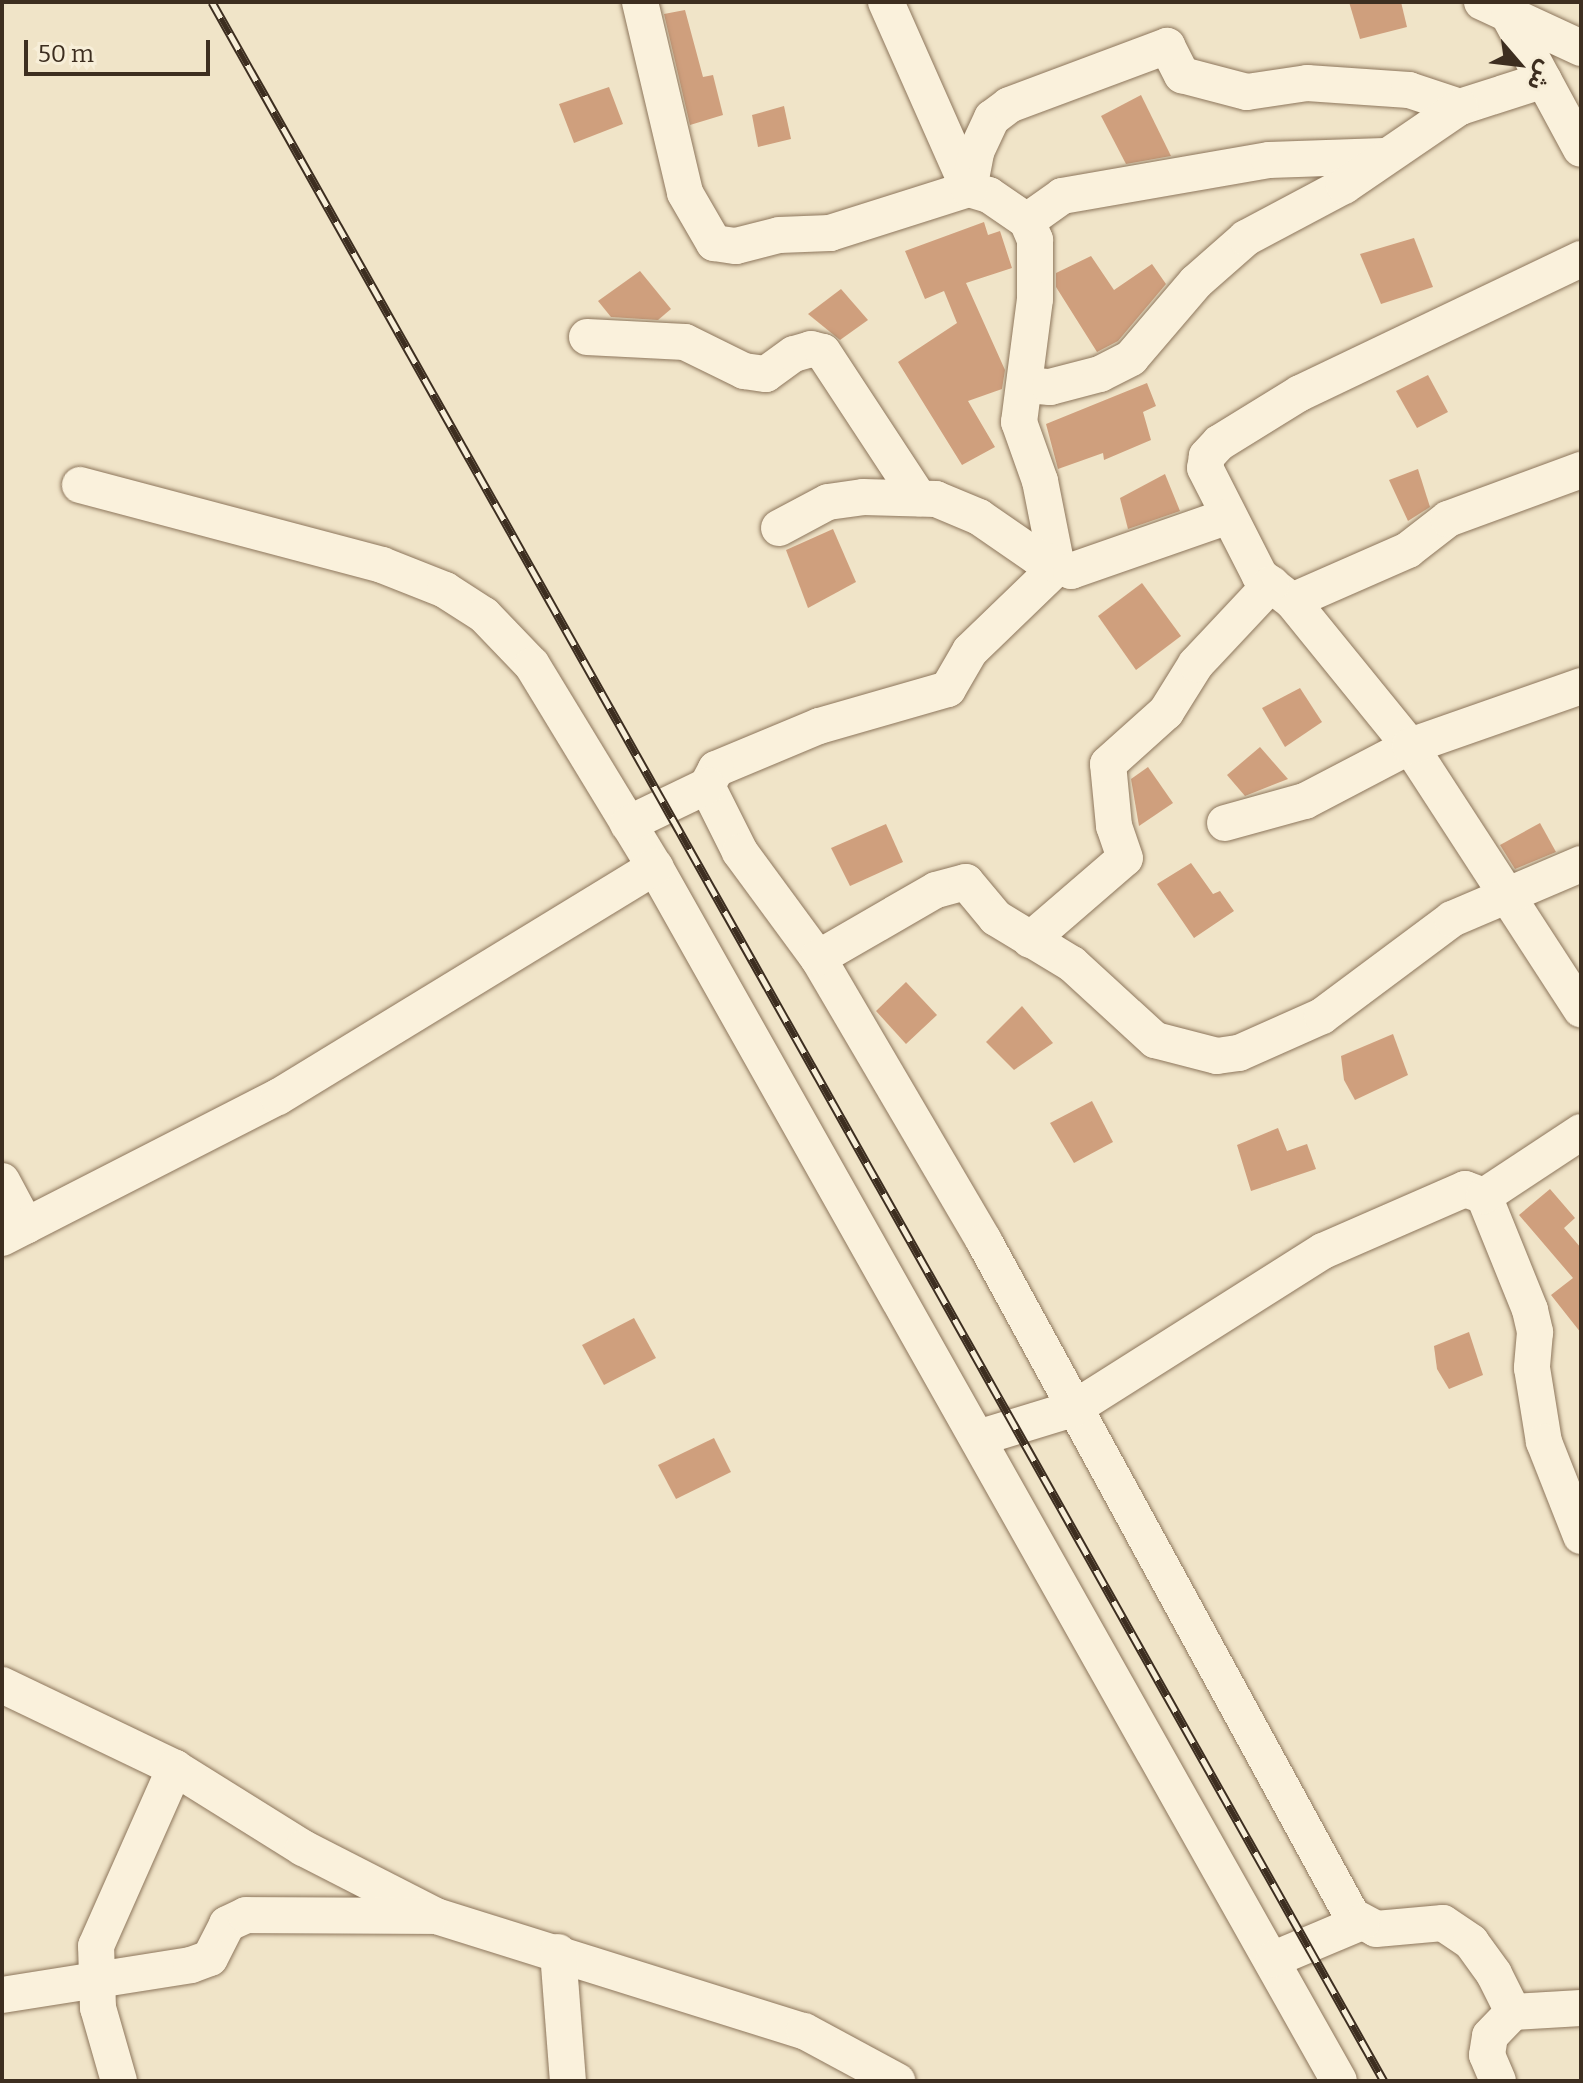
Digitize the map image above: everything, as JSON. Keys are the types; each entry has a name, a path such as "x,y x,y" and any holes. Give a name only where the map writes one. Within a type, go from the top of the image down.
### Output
{"street":[{"path":"640,2 685,193 714,243 736,246 779,235 830,233 969,189 989,195 1027,221 1035,240 1036,275 1026,385 1019,422 1040,481 1057,567"},
{"path":"886,2 969,189"},
{"path":"1496,9 1581,48"},
{"path":"1496,9 1544,80 1581,149"},
{"path":"969,189 976,152 992,118 1009,105 1167,46 1182,75 1228,89 1247,92 1307,83 1409,90 1460,107"},
{"path":"1026,385 1050,387 1088,377 1131,358 1196,282 1246,238 1309,207 1460,107 1544,80"},
{"path":"1027,221 1062,196 1269,160 1384,156"},
{"path":"1581,259 1300,393 1219,443 1207,456 1205,468 1226,517 1260,576 1281,592 1410,746 1581,1009"},
{"path":"587,337 685,342 744,371 766,374 794,354 811,349 823,352 919,498"},
{"path":"1030,940 1125,858 1114,826 1108,764 1166,712 1196,664 1281,592 1408,550 1448,519 1581,470"},
{"path":"80,485 382,565 445,590 484,615 532,665 655,867 1274,1959 1339,2081"},
{"path":"779,528 828,502 936,499 979,517 1057,567 1090,568 1226,517"},
{"path":"628,824 707,786 716,769 819,726 948,689 970,651 1057,567"},
{"path":"1225,823 1344,785 1410,746 1581,686"},
{"path":"707,786 740,852 818,958 984,1241 1352,1916 1376,1929 1443,1923 1471,1942 1513,2012"},
{"path":"818,958 956,882 966,882 996,918 1072,964 1155,1040 1217,1056 1239,1053 1322,1016 1452,919 1581,864"},
{"path":"2,1181 14,1232 278,1097 655,867"},
{"path":"1484,1196 1581,1132"},
{"path":"978,1438 1073,1409 1323,1251 1465,1189 1484,1196 1530,1310 1536,1400 1566,1464 1581,1536"},
{"path":"2,1685 175,1768 303,1848 436,1916 804,2031 897,2081"},
{"path":"119,2081 98,2008 96,1946 103,1922 175,1768"},
{"path":"2,1995 210,1958 227,1924 246,1915 436,1916"},
{"path":"1274,1959 1362,1922"},
{"path":"558,1952 568,2081"},
{"path":"1498,2081 1487,2055 1490,2036 1513,2012 1581,2008"}],"building":[{"path":"1349,2 1401,2 1407,27 1360,39"},
{"path":"685,10 703,77 713,75 723,115 690,125 664,14"},
{"path":"609,87 623,124 574,143 559,104"},
{"path":"1141,95 1171,156 1126,164 1101,116"},
{"path":"784,106 791,139 758,147 752,115"},
{"path":"984,222 988,235 1000,231 1012,268 966,283 1005,370 1002,389 968,401 995,447 962,465 898,362 957,323 944,291 925,299 905,251"},
{"path":"1414,238 1433,287 1381,304 1360,254"},
{"path":"1091,256 1114,290 1152,264 1166,284 1118,341 1097,352 1056,287 1056,273"},
{"path":"640,271 671,309 658,320 611,317 598,301"},
{"path":"841,289 868,320 840,340 808,314"},
{"path":"1428,375 1448,412 1417,428 1396,391"},
{"path":"1147,383 1156,406 1143,412 1151,440 1104,460 1103,453 1058,469 1046,424"},
{"path":"1418,469 1430,507 1408,521 1389,480"},
{"path":"1165,474 1180,511 1128,529 1120,498"},
{"path":"833,529 856,582 808,608 786,550"},
{"path":"1142,583 1181,636 1136,670 1098,616"},
{"path":"1300,688 1322,722 1285,747 1262,708"},
{"path":"1260,747 1288,779 1245,796 1227,775"},
{"path":"1148,767 1173,803 1139,826 1131,779"},
{"path":"1540,823 1556,852 1515,869 1500,845"},
{"path":"886,824 903,862 850,886 831,848"},
{"path":"1191,863 1213,894 1220,891 1234,911 1194,938 1157,884"},
{"path":"906,982 937,1015 906,1044 876,1011"},
{"path":"1022,1006 1053,1043 1014,1070 986,1042"},
{"path":"1393,1034 1408,1075 1355,1100 1344,1080 1341,1056"},
{"path":"1092,1101 1113,1142 1074,1163 1050,1123"},
{"path":"1278,1128 1287,1151 1307,1144 1316,1169 1251,1191 1237,1145"},
{"path":"1550,1189 1575,1218 1564,1228 1581,1248 1581,1333 1551,1295 1573,1278 1519,1215"},
{"path":"634,1318 656,1358 604,1385 582,1345"},
{"path":"1469,1332 1483,1375 1449,1389 1437,1369 1434,1346"},
{"path":"714,1438 731,1472 676,1499 658,1465"}],"railway":[{"path":"212,2 1384,2081"}]}
